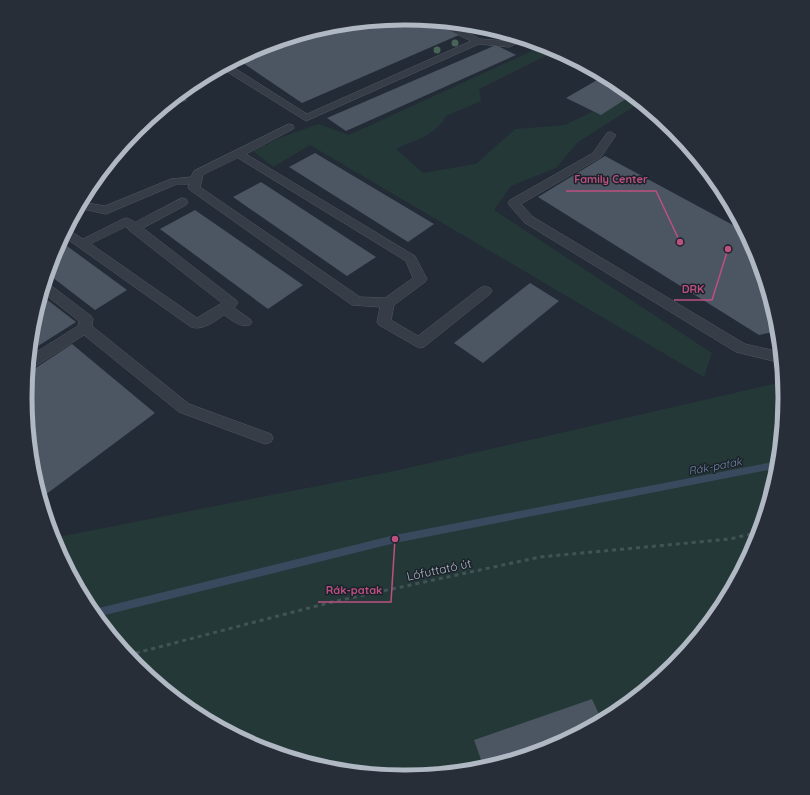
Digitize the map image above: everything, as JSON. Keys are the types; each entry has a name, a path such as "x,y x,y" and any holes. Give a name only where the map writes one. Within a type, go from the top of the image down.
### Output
{"lane":[{"path":"452,28 478,40 509,44 514,42"},
{"path":"229,69 306,118 478,40"},
{"path":"238,154 411,259 420,279 388,303 357,302 194,188 198,173 289,127"},
{"path":"611,135 597,155 514,204 529,220 741,348 775,356"},
{"path":"85,206 106,210 175,181 196,180"},
{"path":"134,228 182,202"},
{"path":"70,235 82,244 196,324 208,319 231,303 126,222 82,244"},
{"path":"48,290 86,319 85,328"},
{"path":"388,303 384,322 418,343 485,292"},
{"path":"224,308 244,322"},
{"path":"35,359 85,328"},
{"path":"85,328 184,408 265,438"}],"path":[{"name":"Lófuttató út","path":"135,653 332,602 540,557 730,538 752,534"}],"shaded area":[{"path":"536,49 550,54 479,89 481,101 446,116 442,123 431,133 396,149 423,173 476,164 515,129 565,125 624,96 636,105 578,142 556,168 511,186 494,210 712,353 704,377 310,145 273,167 253,151 280,138 318,124 349,135"},
{"path":"777,383 777,422 774,446 765,494 758,517 728,584 701,624 651,678 612,707 570,732 548,742 478,763 454,767 405,770 356,767 332,763 285,750 240,732 198,707 178,693 159,678 125,643 109,624 82,584 60,537 399,470"}],"building":[{"path":"405,25 429,26 444,27 459,35 302,103 242,62 285,45 332,32 356,28"},
{"path":"496,45 516,55 346,131 327,118"},
{"path":"598,79 627,98 601,115 566,98"},
{"path":"184,98 187,100 172,106"},
{"path":"315,153 434,224 408,242 289,167"},
{"path":"605,156 736,227 758,278 765,301 771,332 759,335 538,197"},
{"path":"261,182 376,257 347,276 233,197"},
{"path":"195,210 303,285 268,309 160,229"},
{"path":"67,246 127,290 95,310 52,277 64,247"},
{"path":"530,283 559,301 483,363 454,343"},
{"path":"46,299 76,322 36,347"},
{"path":"72,344 155,413 45,495 33,422 32,398 33,369"},
{"path":"592,699 599,715 570,732 548,742 482,762 474,740"}],"waterway":[{"name":"Rák-patak","path":"100,611 395,539 771,465"}],"place":[{"name":"Family Center","path":"680,242"},
{"name":"DRK","path":"728,249"},
{"name":"Rák-patak","path":"395,539"}]}
